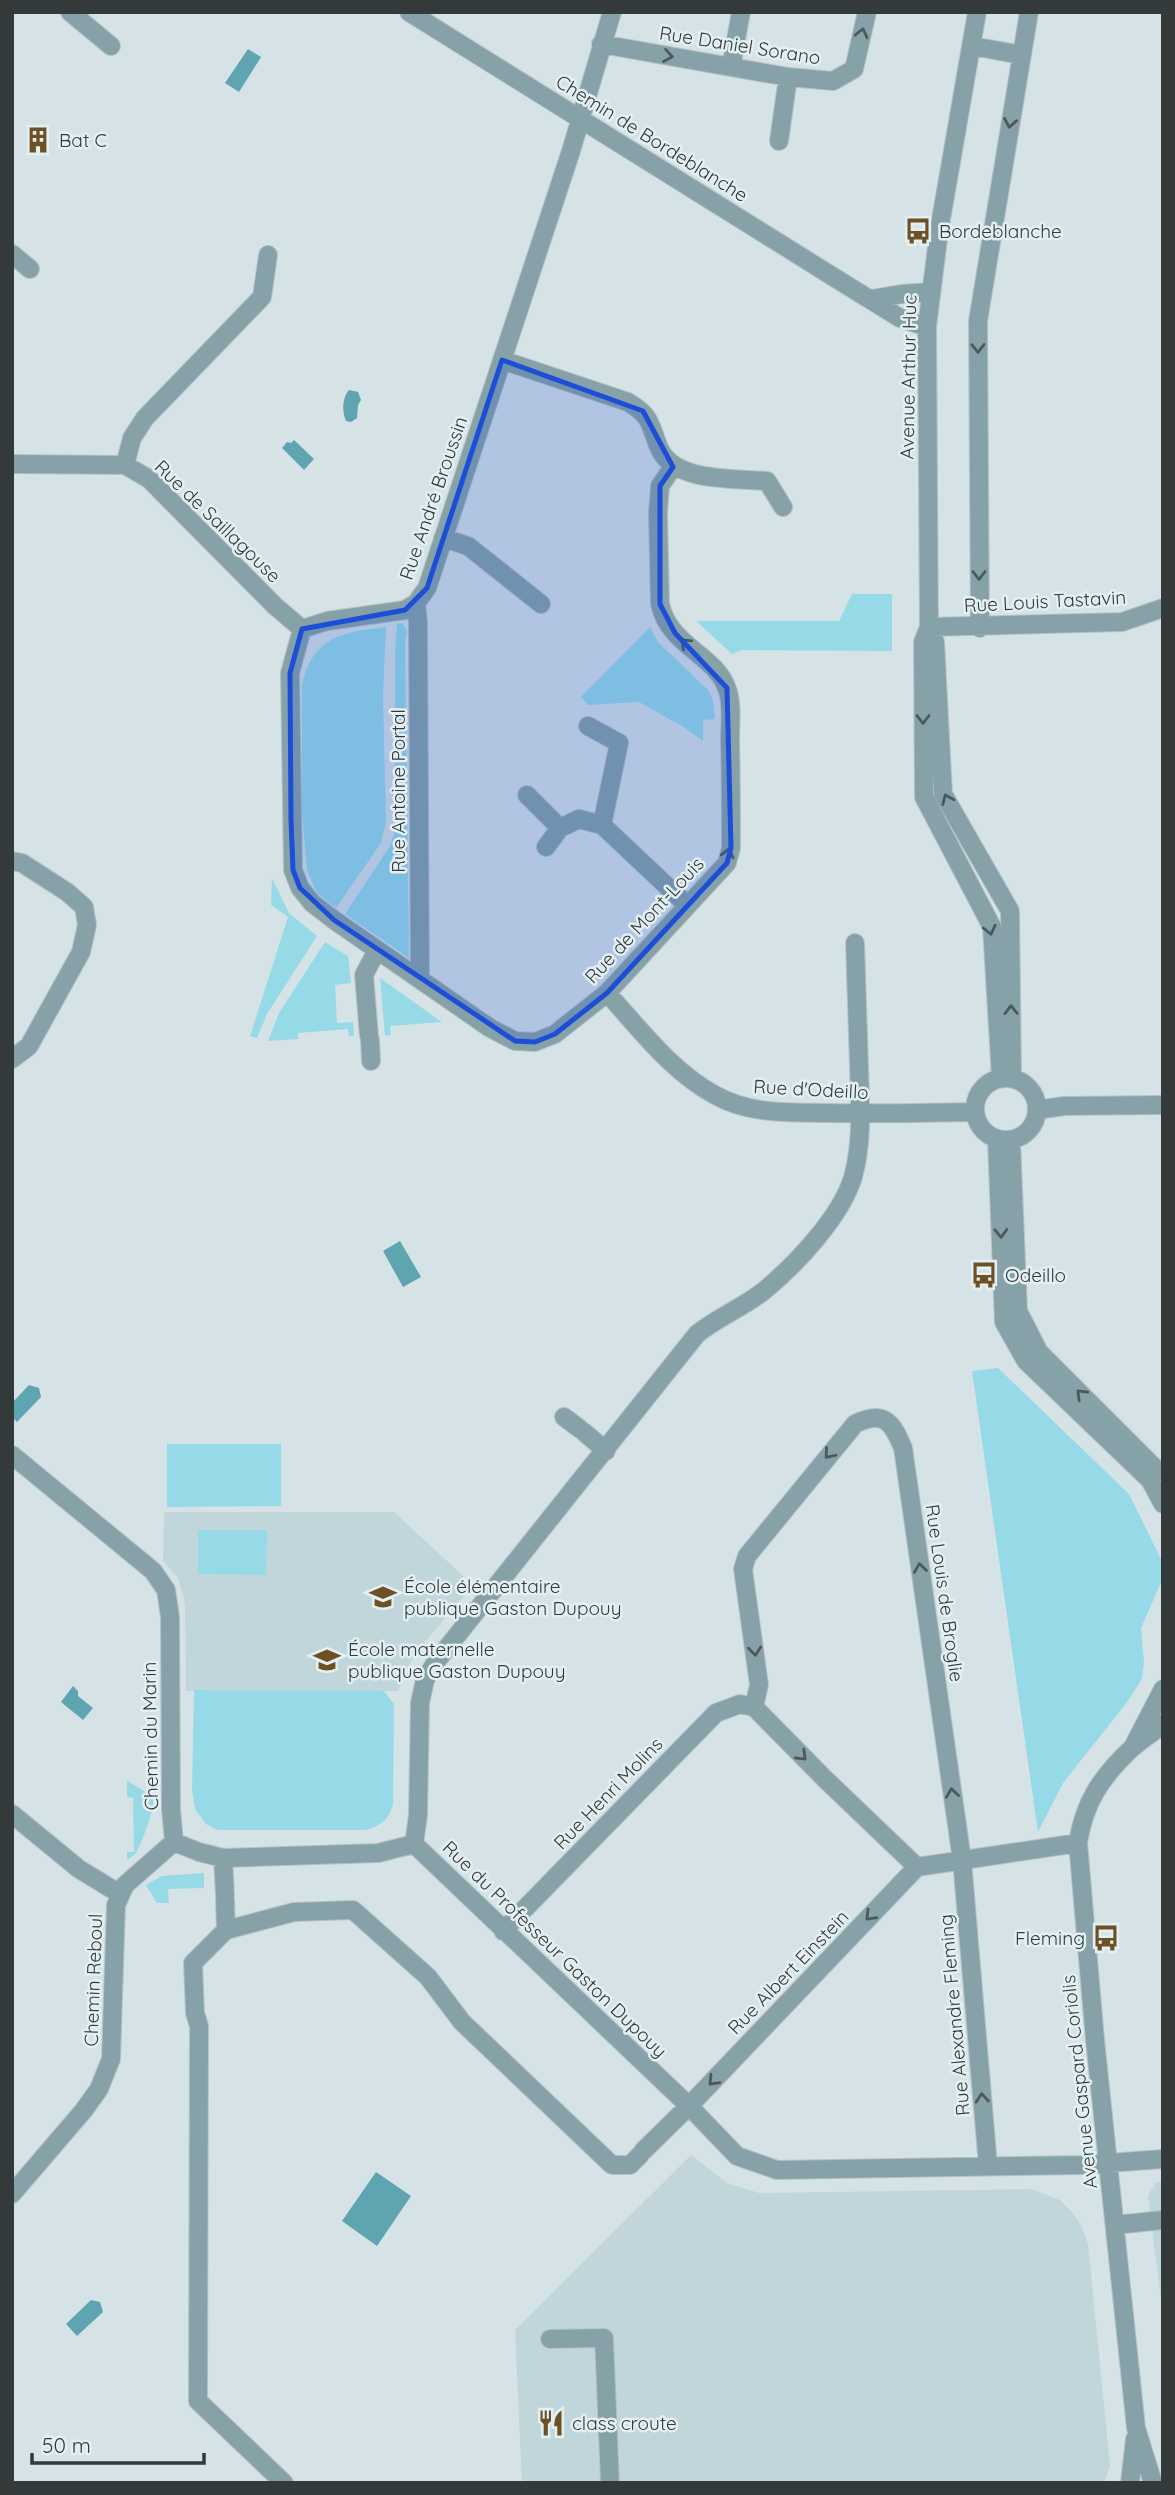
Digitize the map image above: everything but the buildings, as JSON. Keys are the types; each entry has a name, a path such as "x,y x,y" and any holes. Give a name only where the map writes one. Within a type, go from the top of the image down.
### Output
{"street":[{"path":"70,12 111,46"},
{"name":"Chemin de Bordeblanche","path":"409,12 900,317 927,327"},
{"path":"581,118 612,12"},
{"path":"731,67 741,12"},
{"name":"Rue Daniel Sorano","path":"601,44 788,77 833,80 854,69 867,12"},
{"name":"Avenue Arthur Huc","path":"977,12 939,231 927,327 929,627 935,642 943,794 1010,911 1006,1078"},
{"path":"980,628 978,321 1029,12"},
{"path":"972,46 1022,55"},
{"path":"779,141 788,77"},
{"name":"Rue André Broussin","path":"302,629 327,621 405,610 416,603 427,588 581,118"},
{"path":"12,254 30,269"},
{"path":"125,465 132,438 145,418 262,297 268,255"},
{"path":"872,299 902,293 930,292"},
{"path":"502,360 635,406 643,411 651,422 658,448 673,467 689,474 766,481 783,507"},
{"name":"Rue de Saillagouse","path":"12,464 125,465 149,479 275,606 302,629"},
{"name":"Rue de Mont-Louis","path":"302,629 290,673 293,870 300,888 312,903 334,920 490,1028 515,1041 535,1042 555,1034 607,993 727,863 731,848 730,713 727,688 719,675 675,634 663,617 660,604 660,486 673,467"},
{"path":"443,538 468,546 541,604"},
{"name":"Rue Antoine Portal","path":"416,603 420,979"},
{"name":"Rue Louis Tastavin","path":"929,627 980,628 1122,622 1163,608"},
{"path":"588,726 619,743 602,825"},
{"path":"527,795 560,828"},
{"path":"546,847 560,828 579,819 602,825 687,905"},
{"path":"12,861 22,863 66,891 84,907 86,925 81,952 75,964 29,1046 12,1059"},
{"name":"Rue du Professeur Gaston Dupouy","path":"855,943 859,1149 852,1180 843,1200 820,1233 763,1292 711,1322 697,1334 459,1632 425,1680 420,1703 418,1815 414,1844 689,2106 737,2156 777,2170 1109,2163 1163,2159"},
{"path":"371,1062 364,975 377,950"},
{"name":"Rue d'Odeillo","path":"607,993 667,1060 715,1095 748,1109 769,1112 974,1112"},
{"path":"1006,1078 1020,1081 1033,1093 1037,1110 1027,1133 1004,1140 986,1134 978,1125 974,1112 976,1097 981,1090 993,1080 1006,1078"},
{"path":"1037,1110 1065,1106 1163,1105"},
{"path":"1004,1140 1018,1311 1027,1332 1039,1352 1163,1478"},
{"path":"1004,1140 1004,1322 1026,1361 1150,1480 1163,1504"},
{"path":"564,1417 606,1451"},
{"name":"Rue Louis de Broglie","path":"754,1707 759,1685 743,1569 747,1556 855,1424 868,1417 879,1417 890,1423 903,1448 962,1860"},
{"name":"Chemin du Marin","path":"12,1455 153,1571 166,1590 170,1617 171,1809 174,1842"},
{"name":"Avenue Gaspard Coriolis","path":"1132,1748 1163,1689"},
{"name":"Rue Henri Molins","path":"503,1931 716,1713 740,1704 754,1707"},
{"path":"754,1707 917,1867 1078,1843"},
{"name":"Avenue Gaspard Coriolis","path":"1153,2483 1136,2428 1091,2001 1078,1843 1081,1821 1093,1793 1132,1748 1163,1724"},
{"path":"12,1814 79,1869 120,1894"},
{"path":"174,1842 199,1852 223,1857 378,1853 414,1844"},
{"name":"Chemin Reboul","path":"12,2194 99,2089 111,2059 115,1918 120,1894 132,1878 174,1842"},
{"path":"223,1857 226,1930 193,1963 195,2013 200,2026 198,2401 284,2483"},
{"name":"Rue Alexandre Fleming","path":"962,1860 988,2166"},
{"name":"Rue Albert Einstein","path":"226,1930 294,1912 353,1910 428,1977 462,2022 612,2165 630,2165 917,1867"},
{"path":"1115,2225 1163,2220"},
{"path":"550,2339 604,2338 610,2483"},
{"name":"Avenue Gaspard Coriolis","path":"1130,2483 1136,2428"}],"highlighted area":[{"path":"502,360 643,411 673,467 660,486 660,604 675,633 727,688 731,848 727,863 607,993 555,1034 535,1042 515,1041 334,920 300,888 293,870 290,673 302,629 405,610 427,588"}],"shaded area":[{"path":"248,49 261,57 239,92 225,83"},
{"path":"349,390 358,392 361,400 357,418 351,422 346,421 343,409"},
{"path":"294,440 314,459 304,470 282,448 287,442"},
{"path":"852,594 892,594 892,651 742,650 732,654 696,621 839,621"},
{"path":"402,623 407,631 409,958 345,914 390,846 397,824 395,653 397,624"},
{"path":"386,627 383,695 386,822 381,843 336,908 317,893 307,870 302,811 302,685 307,669 322,646 356,631"},
{"path":"650,627 658,642 709,691 715,719 703,720 703,741 639,702 588,705 581,697"},
{"path":"272,878 289,913 317,936 267,1014 257,1038 250,1036 288,917 271,905"},
{"path":"325,942 348,956 351,983 335,985 337,1023 353,1022 354,1036 349,1036 348,1029 298,1033 298,1039 268,1041 279,1013"},
{"path":"380,978 442,1022 390,1026 391,1035 385,1036"},
{"path":"400,1241 421,1277 403,1287 383,1251"},
{"path":"998,1368 1129,1494 1162,1561 1163,1578 1141,1628 1144,1662 1142,1679 1125,1705 1063,1783 1038,1832 972,1371"},
{"path":"29,1385 39,1388 41,1397 17,1422 12,1417 12,1403"},
{"path":"167,1444 281,1444 281,1506 167,1507"},
{"path":"164,1512 394,1512 473,1585 414,1655 398,1691 186,1691 185,1604 178,1578 163,1561"},
{"path":"198,1530 267,1530 266,1575 198,1574"},
{"path":"73,1686 78,1691 78,1696 93,1708 83,1720 61,1702"},
{"path":"194,1690 384,1691 394,1704 393,1805 389,1815 380,1824 366,1830 217,1830 206,1824 195,1809 192,1790"},
{"path":"127,1780 148,1794 153,1804 138,1849 127,1860 127,1852 134,1852 133,1798 127,1797"},
{"path":"204,1873 204,1888 168,1889 169,1903 157,1903 146,1885 162,1876"},
{"path":"691,2155 727,2183 759,2193 1032,2189 1060,2200 1081,2225 1088,2244 1110,2465 1104,2483 522,2483 515,2330"},
{"path":"376,2172 411,2196 377,2246 342,2221"},
{"path":"1156,2182 1163,2182 1163,2316 1148,2196"},
{"path":"91,2300 100,2302 103,2312 77,2336 66,2324"}],"place":[{"name":"Bat C","path":"38,140"},
{"name":"Bordeblanche","path":"918,231"},
{"name":"Odeillo","path":"984,1275"},
{"name":"École élémentaire publique Gaston Dupouy","path":"383,1597"},
{"name":"École maternelle publique Gaston Dupouy","path":"327,1660"},
{"name":"Fleming","path":"1106,1938"},
{"name":"class croute","path":"551,2423"}]}
